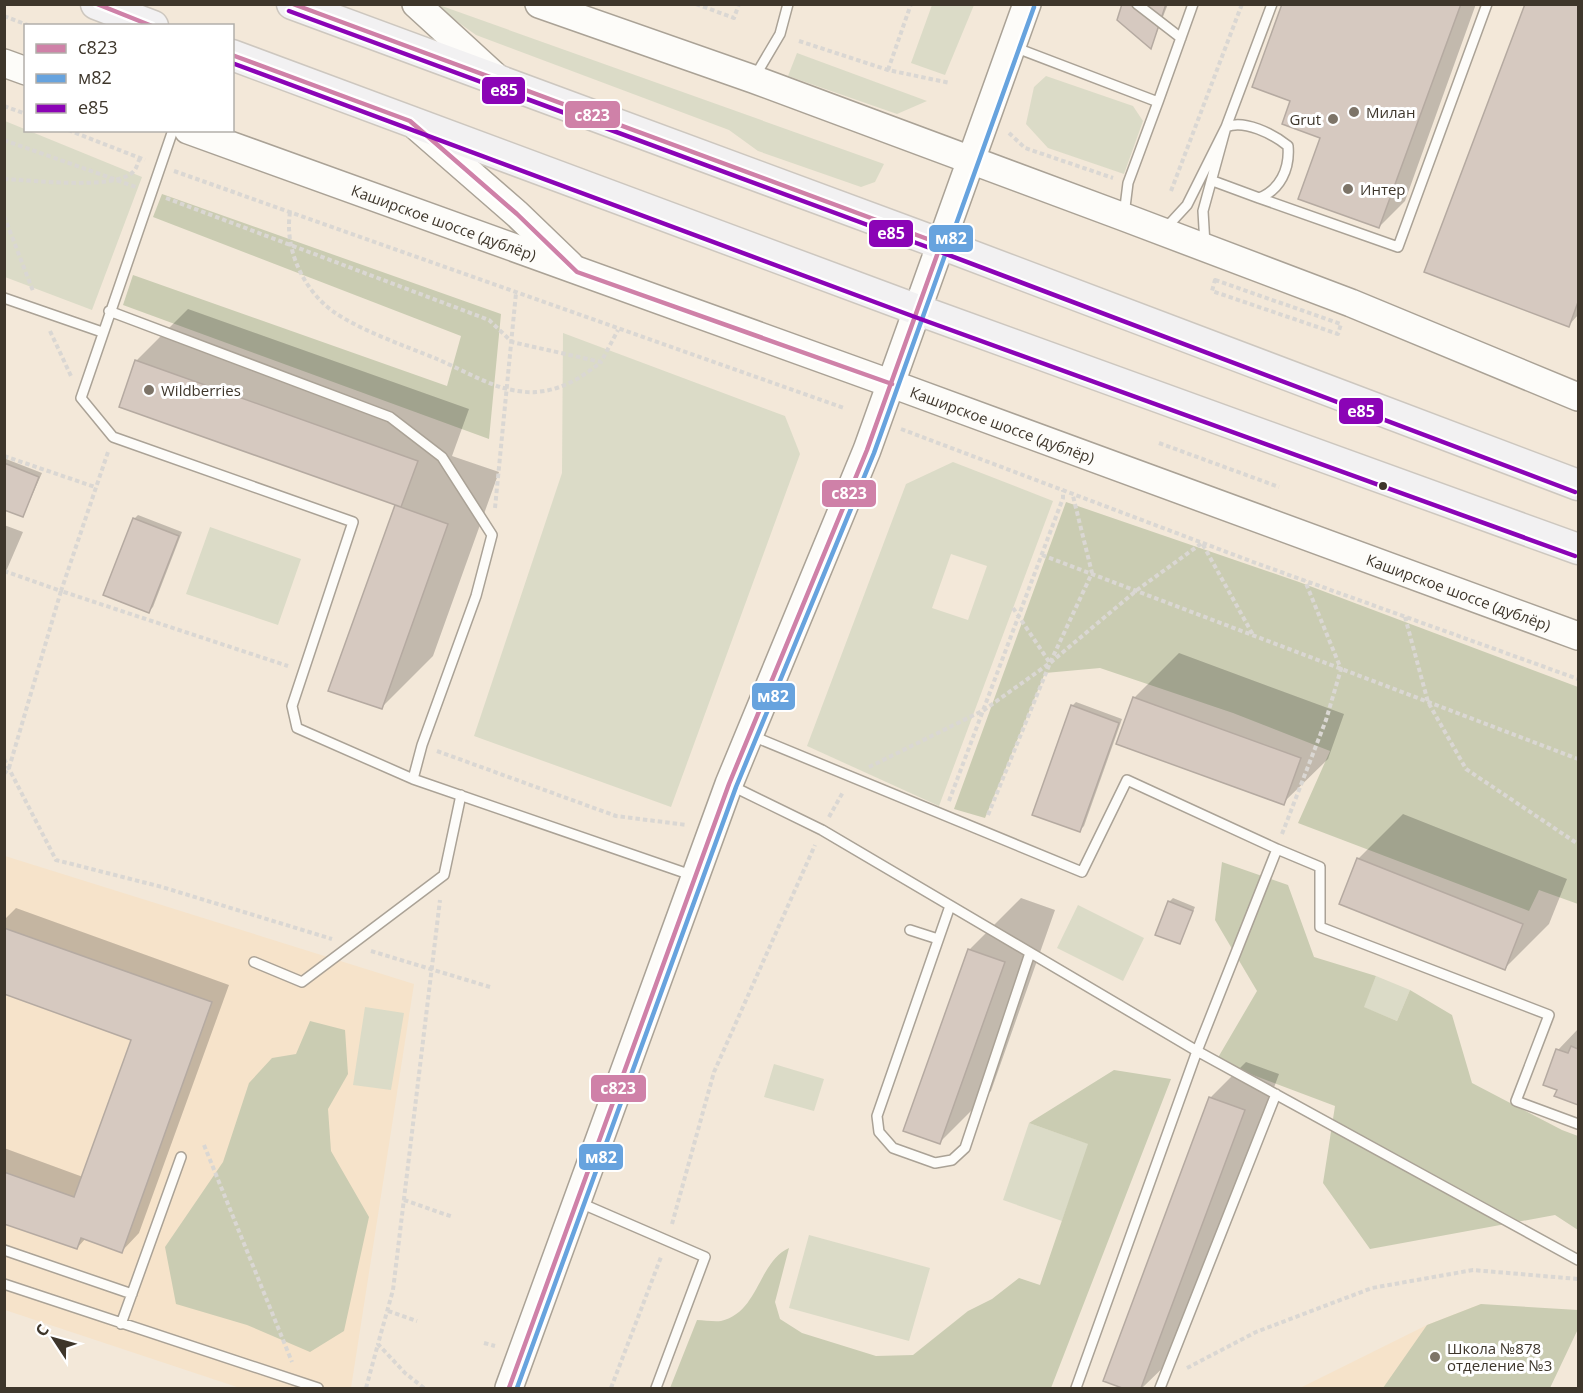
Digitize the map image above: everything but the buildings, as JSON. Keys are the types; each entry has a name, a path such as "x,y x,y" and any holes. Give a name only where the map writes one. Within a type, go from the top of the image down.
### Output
{"main road":[{"path":"96,4 148,24"},
{"path":"292,4 941,244 1578,485"},
{"path":"416,4 501,81"},
{"path":"538,4 753,80 1124,217 1577,392"},
{"path":"509,1389 729,784 892,384 969,161 1027,4"},
{"path":"234,56 918,310 1578,549"},
{"path":"4,63 24,70"},
{"path":"411,121 517,214 577,272"},
{"name":"Каширское шоссе (дублёр)","path":"193,132 892,384 1578,636"}],"lane":[{"path":"1137,4 1181,38"},
{"path":"1124,217 1128,183 1193,4"},
{"path":"1162,232 1187,205 1226,127 1272,4"},
{"path":"1213,181 1398,247 1487,4"},
{"path":"753,80 780,34 787,9"},
{"path":"1012,47 1158,102"},
{"path":"1226,127 1235,123 1243,125 1279,138 1288,146 1289,158 1281,181 1272,193 1259,198"},
{"path":"1205,248 1203,211 1226,127"},
{"path":"172,132 81,398 113,437 353,522 292,706 297,728 413,779 696,877"},
{"path":"4,298 102,332"},
{"path":"109,311 390,417 442,457 492,535 476,596 422,745 413,779"},
{"path":"749,735 1082,872 1127,780 1320,867 1320,927 1548,1015 1516,1101 1578,1124"},
{"path":"729,784 822,830 1197,1051 1578,1260"},
{"path":"254,962 303,982 444,874 461,795"},
{"path":"1076,1389 1197,1051 1277,849"},
{"path":"950,906 877,1116 879,1132 893,1148 935,1163 952,1160 965,1148 1030,953"},
{"path":"910,930 938,939"},
{"path":"1161,1385 1276,1094"},
{"path":"121,1324 181,1157"},
{"path":"576,1201 705,1257 656,1389"},
{"path":"4,1250 132,1294"},
{"path":"4,1284 318,1389"}],"path":[{"path":"696,4 734,18 739,4"},
{"path":"888,70 911,4"},
{"path":"1171,191 1242,4"},
{"path":"4,16 25,24"},
{"path":"799,41 888,70 950,83"},
{"path":"4,106 24,113"},
{"path":"1009,123 1008,133 1025,148 1128,183"},
{"path":"74,132 161,166 618,330 844,408"},
{"path":"4,140 290,244 489,320 512,342 601,362"},
{"path":"4,179 102,182 115,180 135,170 140,158"},
{"path":"290,212 287,228 298,268 308,286 329,309 360,325 507,388 534,393 554,390 579,380 601,362 618,330"},
{"path":"1215,280 1212,291 1338,334"},
{"path":"492,535 516,293"},
{"path":"894,427 1305,581 1578,679"},
{"path":"4,774 9,768 61,591 113,437"},
{"path":"1159,443 1279,487"},
{"path":"4,456 95,487"},
{"path":"944,814 1042,555 1064,490"},
{"path":"982,830 1050,663 1092,573 1073,495"},
{"path":"611,1389 668,1241 714,1072 822,830 852,776 984,710 1050,663 1137,590 1202,543"},
{"path":"1202,543 1253,635"},
{"path":"1042,555 1578,759"},
{"path":"4,571 278,664"},
{"path":"1277,849 1326,720 1341,669 1305,581"},
{"path":"1013,608 1050,663"},
{"path":"1405,616 1428,702 1466,769 1578,844"},
{"path":"422,745 616,816 693,827"},
{"path":"4,759 56,860 162,887 490,987"},
{"path":"366,1389 393,1290 430,968 444,874"},
{"path":"204,1145 300,1383"},
{"path":"404,1200 453,1217"},
{"path":"1161,1385 1256,1332 1372,1288 1473,1270 1578,1279"},
{"path":"388,1311 417,1321"},
{"path":"484,1342 495,1346"},
{"path":"378,1344 405,1373 424,1389"}],"shaded area":[{"path":"5,856 414,984 351,1388 240,1388 5,1310"},
{"name":"Школа №878 отделение №3","path":"1481,1304 1495,1388 1300,1388 1427,1325"}],"green space":[{"path":"434,5 884,164 875,182 861,187 758,151 729,130 476,35"},
{"path":"932,5 974,5 945,75 911,63"},
{"path":"797,53 927,101 897,114 788,76"},
{"path":"1046,76 1133,106 1143,121 1124,174 1048,148 1026,124 1034,87"},
{"path":"5,121 24,129 24,132 32,132 142,177 92,310 5,277"},
{"path":"162,194 501,314 489,439 123,305 133,275 447,386 461,336 153,217"},
{"path":"563,333 785,416 800,454 671,807 474,736 562,473"},
{"path":"953,462 1053,501 939,806 807,746 906,484","holes":["951,554 987,566 968,620 932,608"]},
{"path":"1066,502 1299,582 1578,687 1578,904 1539,890 1529,911 1298,823 1330,751 1233,713 1100,668 1045,673 985,818 954,809"},
{"path":"210,527 301,559 278,625 186,594"},
{"path":"1222,862 1288,885 1314,957 1376,976 1364,1007 1397,1021 1410,990 1452,1015 1472,1083 1578,1136 1578,1230 1555,1215 1370,1249 1323,1183 1335,1106 1216,1061 1257,991 1215,920"},
{"path":"1078,905 1144,938 1123,981 1057,948"},
{"path":"1376,976 1410,990 1397,1021 1363,1007"},
{"path":"365,1007 404,1013 391,1090 353,1085"},
{"path":"310,1021 345,1030 348,1074 328,1109 331,1151 369,1217 344,1331 310,1352 247,1325 176,1304 165,1247 223,1162 249,1083 272,1058 296,1054"},
{"path":"774,1064 824,1079 814,1111 764,1097"},
{"path":"1114,1070 1171,1079 1051,1388 670,1388 697,1320 721,1321 734,1316 751,1298 771,1264 789,1248 775,1302 780,1319 802,1333 876,1356 913,1355 968,1311 992,1299 1019,1278 1040,1285 1088,1144 1029,1123"},
{"path":"1029,1123 1089,1144 1062,1221 1003,1200"},
{"path":"809,1235 930,1268 909,1341 789,1308"},
{"name":"Школа №878 отделение №3","path":"1481,1304 1578,1310 1578,1329 1550,1388 1383,1388 1427,1325"}],"transit line":[{"name":"с823","path":"97,4 147,24"},
{"name":"с823","path":"293,4 941,244 867,450 729,784 509,1388"},
{"name":"м82","path":"517,1388 736,787 874,453 1034,7"},
{"name":"е85","path":"289,11 938,251 1575,492"},
{"name":"с823","path":"234,56 410,121 517,214 577,272 892,384"},
{"name":"е85","path":"234,64 915,317 1575,556"}],"place":[{"name":"Милан","path":"1354,112"},
{"name":"Grut","path":"1333,119"},
{"name":"Интер","path":"1348,189"},
{"name":"Wildberries","path":"149,390"},
{"name":"Школа №878 отделение №3","path":"1435,1357"}]}
